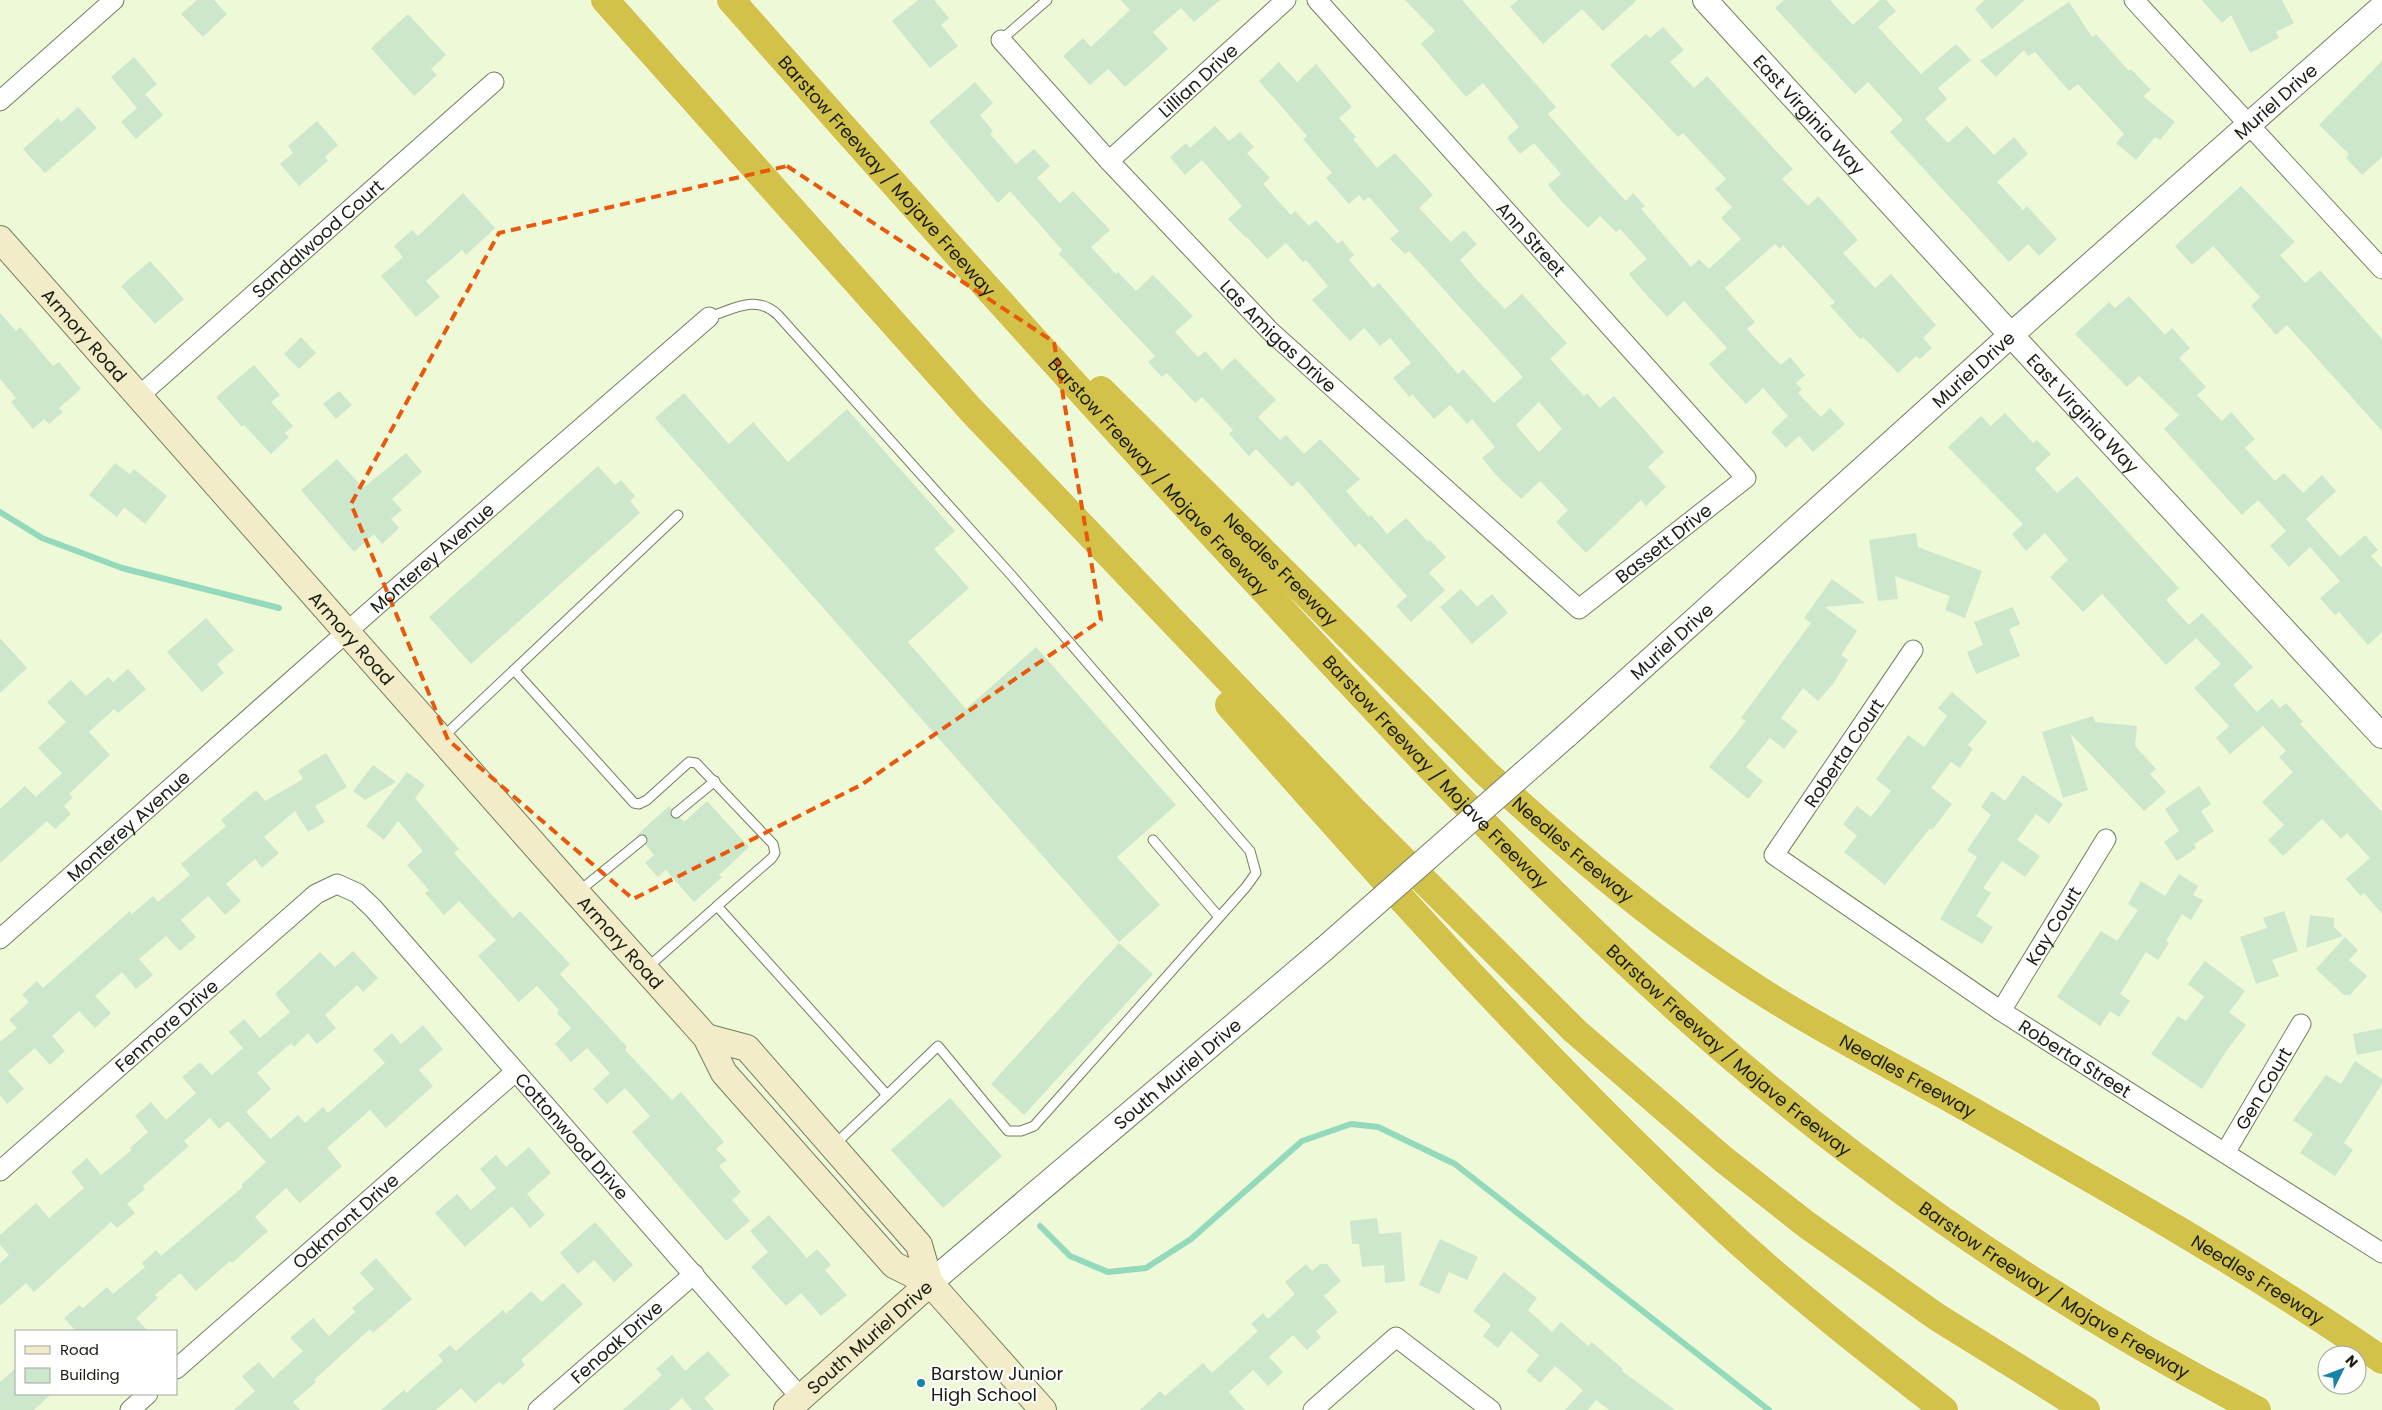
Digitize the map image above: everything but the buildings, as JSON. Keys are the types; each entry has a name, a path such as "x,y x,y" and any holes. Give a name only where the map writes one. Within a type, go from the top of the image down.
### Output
{"highway":[{"path":"605,0 972,410 1272,755 1581,1090 1720,1224 1792,1289 1944,1410"},
{"name":"Barstow Freeway / Mojave Freeway","path":"731,0 1085,398 1311,641 1549,888 1656,991 1742,1066 1810,1120 1956,1228 2096,1319 2258,1410"},
{"name":"Needles Freeway","path":"889,179 1220,506 1437,725 1542,825 1630,898 1762,992 2010,1132 2248,1272 2322,1318 2382,1360"},
{"path":"972,410 1360,817 1513,972 1631,1082 1765,1193 1867,1269 1984,1348 2086,1410"}],"main road":[{"name":"Armory Road","path":"0,239 577,893 646,968 706,1038 724,1073 894,1265 930,1283 1043,1410"},
{"name":"Armory Road","path":"706,1038 747,1048 919,1245 930,1283"},
{"name":"South Muriel Drive","path":"794,1404 930,1283"}],"street":[{"path":"0,102 114,0"},
{"name":"Lillian Drive","path":"1109,161 1286,0"},
{"name":"Ann Street","path":"1316,0 1746,478"},
{"name":"East Virginia Way","path":"1705,0 2011,336 2382,736"},
{"path":"2134,0 2382,269"},
{"name":"Muriel Drive","path":"1566,736 2011,336 2382,7"},
{"name":"Las Amigas Drive","path":"1001,40 1109,161 1270,331 1580,609"},
{"name":"Sandalwood Court","path":"139,396 494,82"},
{"name":"Monterey Avenue","path":"0,939 709,317"},
{"name":"Bassett Drive","path":"1580,609 1746,478"},
{"name":"Roberta Court","path":"1774,855 1913,650"},
{"name":"South Muriel Drive","path":"930,1283 1324,948 1566,736"},
{"name":"Kay Court","path":"2001,1011 2106,839"},
{"name":"Roberta Street","path":"1774,855 2001,1011 2382,1253"},
{"name":"Cottonwood Drive","path":"337,884 357,893 372,908 694,1274 794,1404"},
{"name":"Fenmore Drive","path":"0,1171 316,894 337,884"},
{"name":"Gen Court","path":"2225,1153 2301,1024"},
{"name":"Oakmont Drive","path":"178,1367 515,1072"},
{"name":"Fenoak Drive","path":"538,1410 694,1274"},
{"path":"1313,1410 1396,1337 1491,1410"},
{"path":"130,1410 147,1395"}],"lane":[{"path":"1001,40 1047,0"},
{"path":"709,317 748,304 769,307 778,315 1018,584 1250,851 1256,873 1034,1126 1021,1131 1008,1131 938,1046 833,1146"},
{"path":"442,738 678,515"},
{"path":"514,670 634,804 640,804 647,800 689,762 701,766 772,844 775,853 772,858 646,968"},
{"path":"676,813 715,781"},
{"path":"577,893 642,840"},
{"path":"1153,840 1219,917"},
{"path":"717,906 887,1095"}],"highlighted area":[{"path":"787,166 1054,342 1101,620 861,785 633,899 448,740 351,504 499,233"}],"waterway":[{"path":"0,512 42,538 122,568 279,608"},
{"path":"1040,1226 1070,1256 1108,1272 1146,1268 1191,1239 1302,1141 1351,1124 1378,1127 1455,1164 1769,1410"}],"place":[{"name":"Barstow Junior High School","path":"921,1383"}]}
